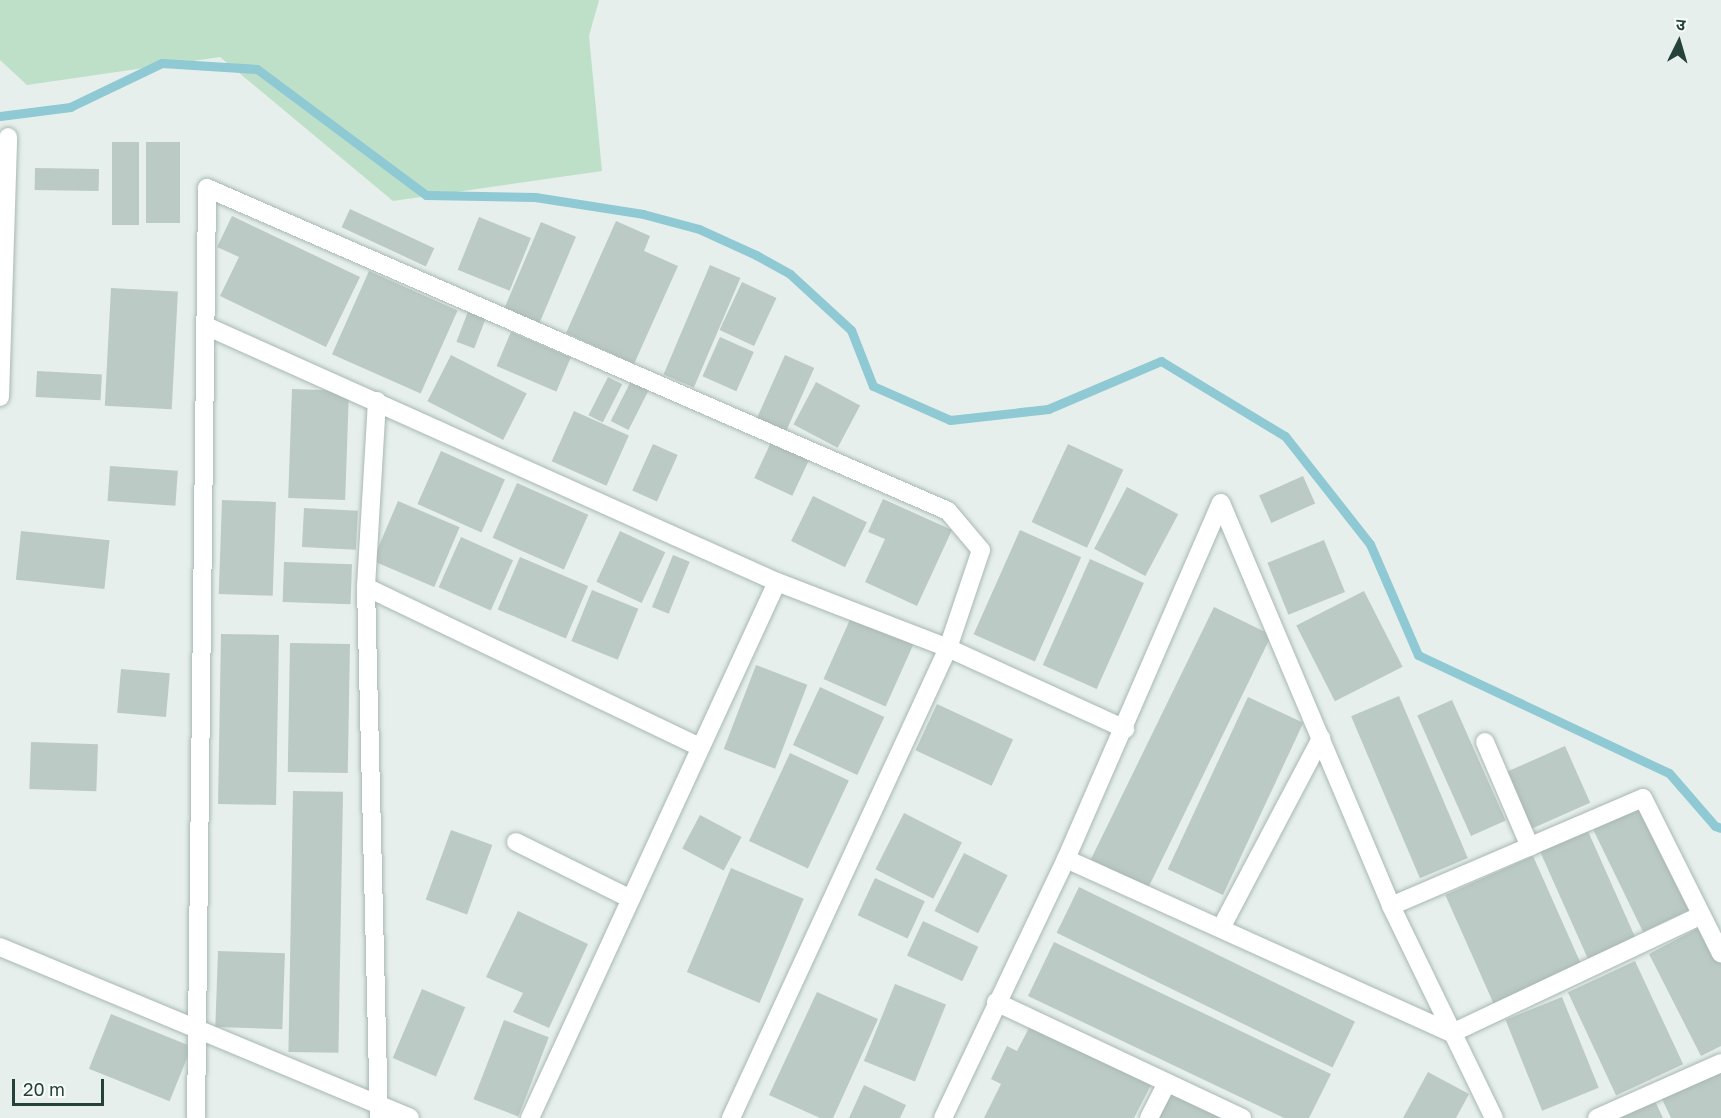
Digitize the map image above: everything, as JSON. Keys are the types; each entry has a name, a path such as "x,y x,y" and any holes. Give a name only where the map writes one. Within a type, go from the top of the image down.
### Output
{"street":[{"path":"0,398 8,137"},
{"path":"196,1118 207,188 948,511 981,550 948,648 730,1118"},
{"path":"206,326 777,582 948,648 1125,729"},
{"path":"377,401 366,587 379,1112"},
{"path":"943,1118 1125,729 1221,503 1391,906 1452,1032 1488,1114"},
{"path":"530,1118 777,582"},
{"path":"366,587 700,747"},
{"path":"1221,928 1321,738"},
{"path":"1485,742 1530,847"},
{"path":"1391,906 1643,798 1721,954"},
{"path":"516,842 631,898"},
{"path":"1066,859 1452,1032 1700,916"},
{"path":"0,947 379,1112 410,1118"},
{"path":"996,1002 1242,1118"},
{"path":"1597,1118 1721,1063"},
{"path":"1149,1118 1166,1084"}],"green space":[{"path":"0,0 599,0 589,36 602,171 393,201 220,57 27,85 0,60"}],"building":[{"path":"112,142 139,142 139,225 112,225"},
{"path":"146,142 180,142 180,223 146,223"},
{"path":"35,168 99,169 99,191 35,190"},
{"path":"350,209 434,248 426,266 342,227"},
{"path":"232,216 360,277 326,347 220,296 239,257 217,247"},
{"path":"479,217 531,238 510,291 458,270"},
{"path":"616,221 650,236 644,251 678,266 634,364 566,333"},
{"path":"541,222 576,237 539,323 504,309"},
{"path":"710,265 740,278 694,387 664,375"},
{"path":"369,271 458,310 421,394 332,354"},
{"path":"742,282 776,298 754,346 720,330"},
{"path":"111,288 178,292 172,409 105,406"},
{"path":"469,309 487,316 474,348 456,342"},
{"path":"511,332 571,357 556,391 497,366"},
{"path":"720,337 754,352 736,391 703,376"},
{"path":"451,355 527,394 503,440 427,401"},
{"path":"785,355 814,368 786,431 757,418"},
{"path":"37,371 102,374 101,400 36,397"},
{"path":"608,377 622,384 603,423 588,415"},
{"path":"632,379 650,388 628,430 611,421"},
{"path":"816,382 860,405 838,448 793,424"},
{"path":"292,389 349,391 345,500 288,498"},
{"path":"574,411 629,435 606,486 552,461"},
{"path":"772,440 810,458 792,496 754,478"},
{"path":"653,444 678,455 657,502 632,491"},
{"path":"1068,444 1123,470 1087,548 1032,522"},
{"path":"441,451 505,479 481,532 417,504"},
{"path":"110,466 178,471 175,506 108,501"},
{"path":"1303,476 1315,503 1271,523 1259,496"},
{"path":"517,483 588,515 564,570 493,538"},
{"path":"1127,487 1178,514 1145,576 1094,549"},
{"path":"813,496 867,522 845,567 791,541"},
{"path":"883,499 952,530 917,606 865,582 885,539 868,532"},
{"path":"222,500 276,502 273,596 219,594"},
{"path":"398,501 460,527 434,587 373,561"},
{"path":"304,508 358,511 356,550 302,547"},
{"path":"1020,530 1081,557 1035,661 974,634"},
{"path":"21,531 110,540 104,589 16,580"},
{"path":"620,531 665,552 642,603 596,582"},
{"path":"461,537 513,560 491,610 439,587"},
{"path":"1324,540 1345,592 1288,615 1267,563"},
{"path":"673,555 690,562 669,614 652,607"},
{"path":"520,557 588,586 566,638 498,609"},
{"path":"1090,559 1144,583 1097,689 1043,665"},
{"path":"284,562 352,564 351,604 283,602"},
{"path":"592,590 638,609 618,660 571,641"},
{"path":"1364,591 1403,667 1335,701 1296,626"},
{"path":"1214,607 1272,635 1148,888 1091,860"},
{"path":"852,615 914,643 886,707 824,679"},
{"path":"221,634 279,635 276,805 218,804"},
{"path":"290,643 350,644 348,773 288,772"},
{"path":"756,665 807,685 775,769 724,749"},
{"path":"121,669 170,673 166,717 117,713"},
{"path":"820,687 884,717 857,775 793,745"},
{"path":"1399,696 1468,858 1420,878 1351,716"},
{"path":"1248,697 1303,723 1223,895 1168,869"},
{"path":"1452,700 1506,821 1471,836 1417,715"},
{"path":"937,704 1013,739 992,786 915,750"},
{"path":"31,742 98,744 96,791 29,789"},
{"path":"1565,746 1590,803 1530,829 1505,773"},
{"path":"790,753 849,780 808,868 749,841"},
{"path":"293,791 343,792 338,1053 288,1052"},
{"path":"1640,807 1690,909 1643,932 1593,830"},
{"path":"904,813 962,843 933,899 875,869"},
{"path":"700,815 741,837 724,871 682,849"},
{"path":"1587,829 1635,938 1588,959 1539,850"},
{"path":"451,830 492,845 467,915 426,900"},
{"path":"964,853 1008,875 978,933 934,911"},
{"path":"1533,856 1582,966 1494,1005 1445,895"},
{"path":"731,868 804,899 760,1003 687,972"},
{"path":"875,878 925,901 908,938 858,915"},
{"path":"1079,887 1355,1022 1333,1067 1057,933"},
{"path":"518,911 588,944 549,1028 513,1012 523,993 486,977"},
{"path":"923,921 978,947 962,981 907,955"},
{"path":"1702,926 1721,963 1721,1046 1701,1056 1649,954"},
{"path":"1054,942 1331,1074 1309,1118 1284,1118 1028,996"},
{"path":"218,951 285,953 282,1029 215,1027"},
{"path":"1635,961 1683,1064 1616,1096 1568,992"},
{"path":"895,984 946,1005 915,1082 864,1061"},
{"path":"422,989 465,1007 436,1076 393,1058"},
{"path":"817,992 878,1019 833,1118 820,1118 769,1095"},
{"path":"1562,997 1599,1088 1542,1111 1505,1020"},
{"path":"111,1014 192,1047 170,1101 89,1069"},
{"path":"504,1020 549,1037 518,1117 474,1099"},
{"path":"1030,1026 1151,1085 1134,1118 984,1118 1001,1084 991,1079 1007,1046 1017,1051"},
{"path":"1721,1070 1721,1118 1671,1118 1662,1099"},
{"path":"1428,1072 1469,1094 1456,1118 1403,1118"},
{"path":"864,1085 906,1105 900,1118 849,1118"},
{"path":"1170,1092 1228,1118 1158,1118"},
{"path":"1654,1099 1663,1118 1610,1118"}],"waterway":[{"path":"0,116 70,107 162,63 257,69 426,195 535,197 643,214 699,229 756,255 790,274 851,330 873,386 950,420 1048,409 1161,361 1285,436 1370,544 1418,655 1669,773 1715,826 1721,828"}]}
